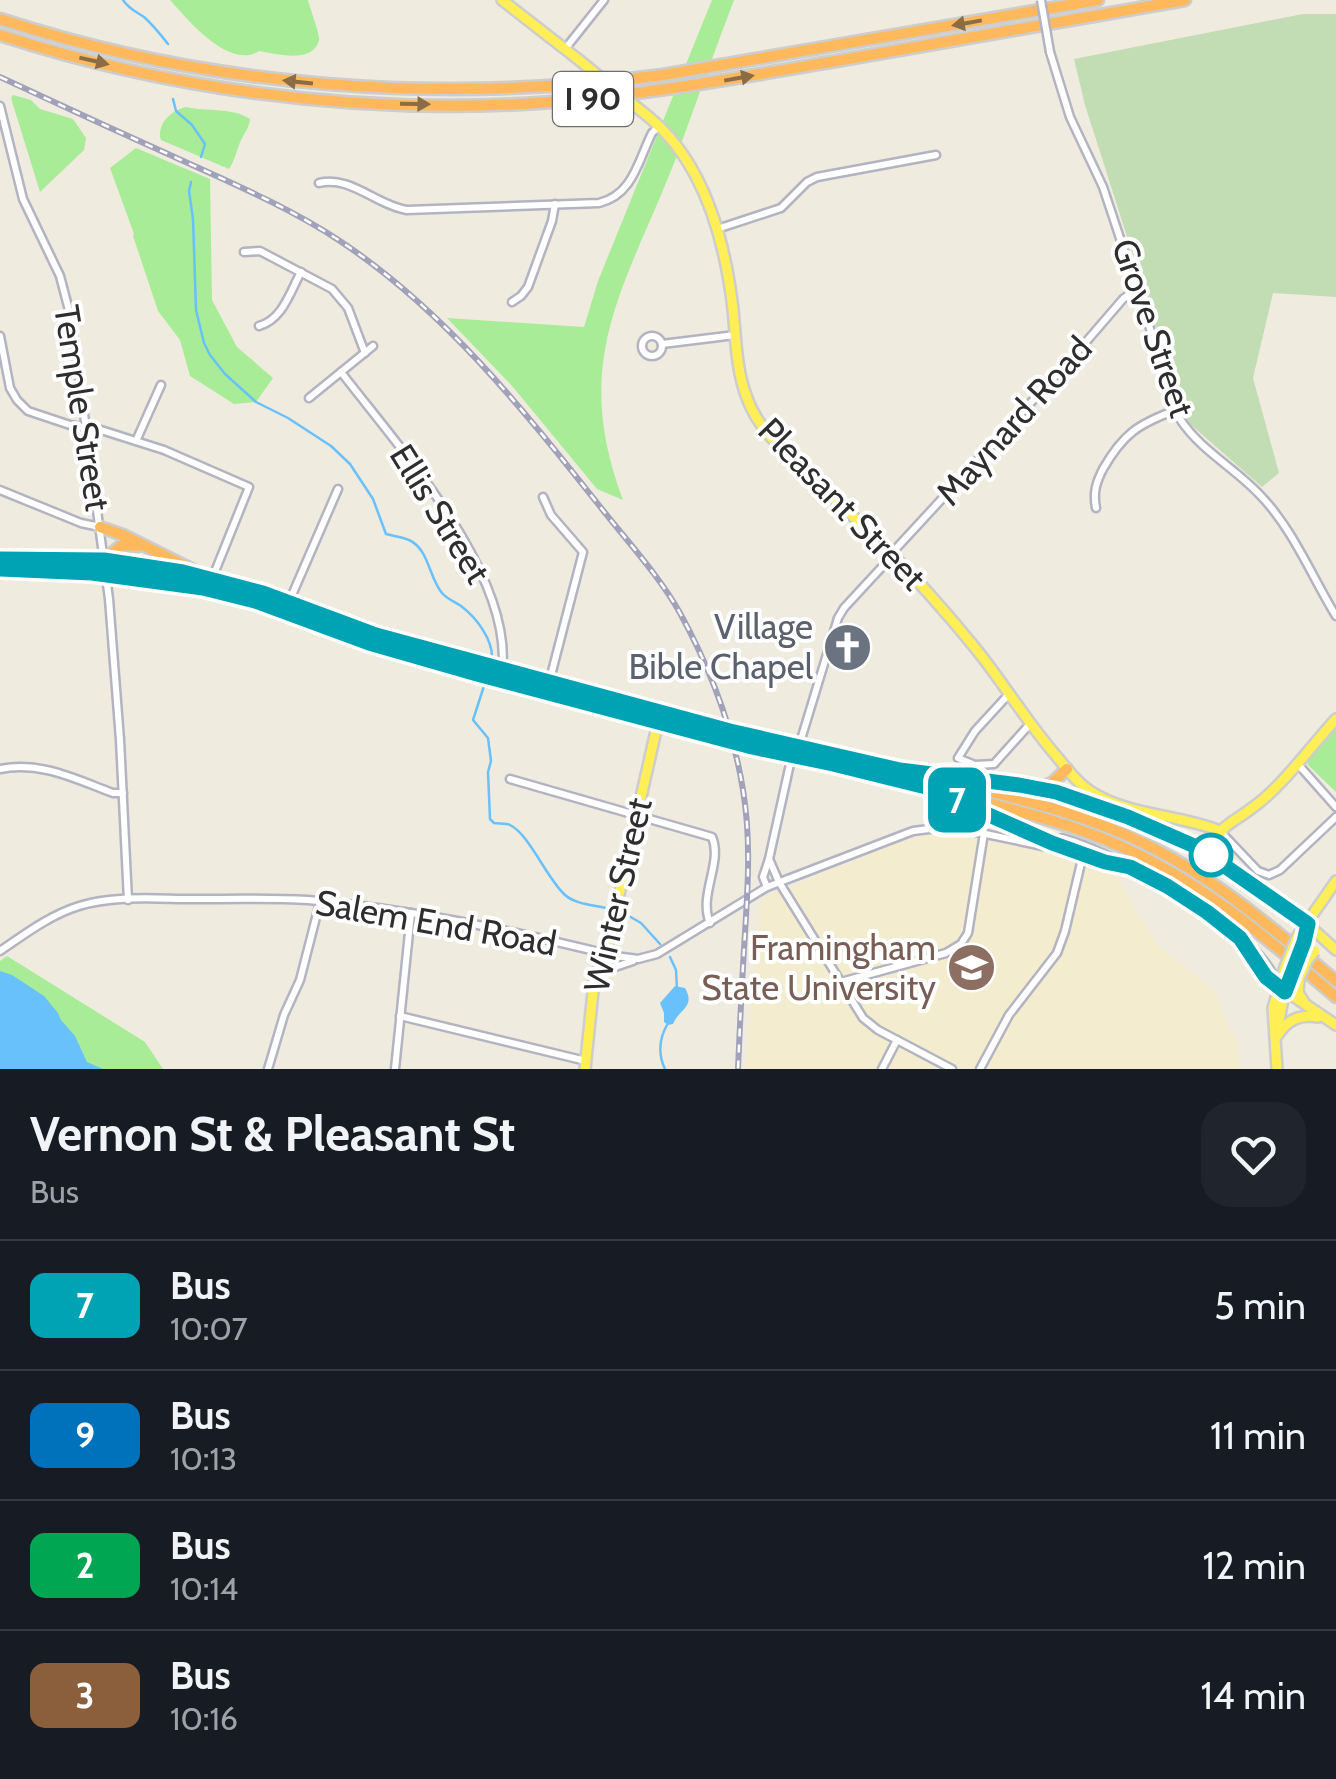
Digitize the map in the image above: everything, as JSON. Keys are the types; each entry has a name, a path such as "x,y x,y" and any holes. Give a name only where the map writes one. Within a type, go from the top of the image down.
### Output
{"highway":[{"name":"I 90","path":"0,20 112,51 231,74 339,86 483,90 592,84 675,73 1098,0"},
{"name":"I 90","path":"0,36 118,67 262,93 370,103 504,104 601,98 686,87 1186,0"},
{"path":"100,527 212,578"},
{"path":"104,560 126,544 156,552"},
{"path":"0,559 104,560 212,578 352,628 1064,824 1098,836 1194,884 1336,996"},
{"path":"0,570 106,574 194,586 236,596 384,648 658,722 900,770 1038,788 1128,817 1188,842 1218,860"},
{"path":"1038,788 1068,769"},
{"path":"900,770 1056,809 1144,844 1226,892 1336,981"},
{"path":"926,787 1052,843"}],"main road":[{"name":"Pleasant Street","path":"502,0 655,122 673,140 694,174 716,230 729,282 742,385 759,422 946,613 1030,724 1083,786 1098,796 1139,810 1220,831"},
{"path":"1336,719 1261,801 1225,825 1214,847 1218,860 1308,924 1336,950"},
{"name":"Winter Street","path":"586,1065 596,973 604,954 658,722"},
{"path":"1308,1008 1292,973 1308,924 1336,881"},
{"path":"1277,1069 1281,989 1315,951 1336,950"},
{"path":"1281,989 1336,1026"},
{"path":"1276,1038 1294,1019 1326,1019"}],"street":[{"path":"566,49 604,0"},
{"name":"Grove Street","path":"1041,0 1064,102 1099,175 1176,410 1195,438 1266,501 1336,616"},
{"name":"Temple Street","path":"0,106 23,199 64,286 71,318 106,574 128,900"},
{"path":"319,184 337,181 384,204 407,210 599,203 620,194 629,183 655,122"},
{"path":"716,230 776,211 807,182 818,177 936,154"},
{"path":"512,302 528,287 555,204"},
{"path":"244,252 260,251 328,286 343,300 365,353"},
{"path":"259,326 277,317 300,272"},
{"name":"Maynard Road","path":"768,887 763,877 795,751 838,618 1136,289"},
{"path":"662,344 735,335"},
{"path":"0,336 10,388 22,406 42,417 180,456 249,487 212,578"},
{"path":"309,398 373,346"},
{"name":"Ellis Street","path":"341,372 432,488 475,563 496,606 502,671"},
{"path":"136,441 160,385"},
{"path":"1096,508 1096,482 1118,444 1145,422 1176,410"},
{"path":"289,603 338,489"},
{"path":"0,490 80,523 100,527"},
{"path":"543,497 552,515 583,552 549,683"},
{"path":"1009,694 958,758 975,765 994,764 1030,724"},
{"path":"1296,763 1336,807"},
{"path":"0,769 53,770 107,791 123,793"},
{"path":"510,779 713,838 706,912 710,922"},
{"path":"1220,831 1264,875 1277,872 1336,817"},
{"path":"596,973 664,951 779,882 914,831 949,828 1038,846 1052,843 1130,867 1183,896 1240,938 1263,958 1281,989"},
{"path":"840,982 946,953 961,944 969,927 984,833"},
{"path":"980,1069 1014,1008 1057,953 1084,850"},
{"path":"768,859 868,1023 952,1069"},
{"name":"Salem End Road","path":"0,951 47,921 92,903 268,898 411,913 495,927 638,960"},
{"path":"268,1069 281,1023 304,968 320,902"},
{"path":"395,1069 411,913"},
{"path":"400,1016 586,1065"},
{"path":"882,1069 897,1040"}],"shaded area":[{"name":"Framingham State University","path":"949,834 1067,856 1112,869 1156,943 1216,993 1235,1035 1241,1069 745,1069 761,899 896,843"}],"green space":[{"path":"170,0 308,0 319,40 309,53 301,55 259,51 235,54 210,40"},
{"path":"712,0 734,0 676,158 623,285 603,363 602,405 608,450 623,500 597,489 513,387 447,318 584,327 598,281"},
{"path":"1303,14 1336,14 1336,297 1273,293 1253,378 1279,473 1262,487 1184,415 1085,105 1074,59"},
{"path":"13,95 73,119 86,138 84,150 40,192 11,98"},
{"path":"186,107 227,111 250,119 229,169 161,140 166,119"},
{"path":"136,148 210,179 212,300 237,347 273,378 256,402 234,404 190,376 180,340 158,311 110,168"},
{"path":"1336,727 1336,792 1306,760"},
{"path":"7,956 145,1042 163,1069 0,1069 0,961"}],"water":[{"path":"0,971 44,996 75,1036 87,1062 103,1069 0,1069"},
{"path":"675,986 685,988 689,1000 673,1024 668,1025 660,1003"}],"waterway":[{"path":"123,0 168,44"},
{"path":"173,99 176,111 205,144 201,157"},
{"path":"191,182 196,310 210,355 256,402 331,446 350,464 373,499 386,534 416,544 442,593 467,611 483,630 492,659"},
{"path":"484,686 473,720 488,738 490,819 517,830 569,898 609,909"},
{"path":"622,912 641,923 660,944"},
{"path":"670,957 676,970 677,989"},
{"path":"665,1069 660,1047 667,1025"}],"railway":[{"path":"0,77 282,207 378,268 480,362 652,571 680,613 701,655 727,721 743,790 748,861 738,1069"}],"bus line":[{"name":"7","path":"0,559 104,560 183,572 263,593 376,635 730,731 900,770 1056,792 1128,817 1206,852 1294,912 1308,924 1306,936 1285,992 1266,977 1240,938 1167,886 1130,867 1052,843 926,787 752,747 477,674 369,643 255,601 203,588 92,573 0,569"}],"place":[{"name":"Village Bible Chapel","path":"848,647"},
{"name":"Framingham State University","path":"971,968"}]}
